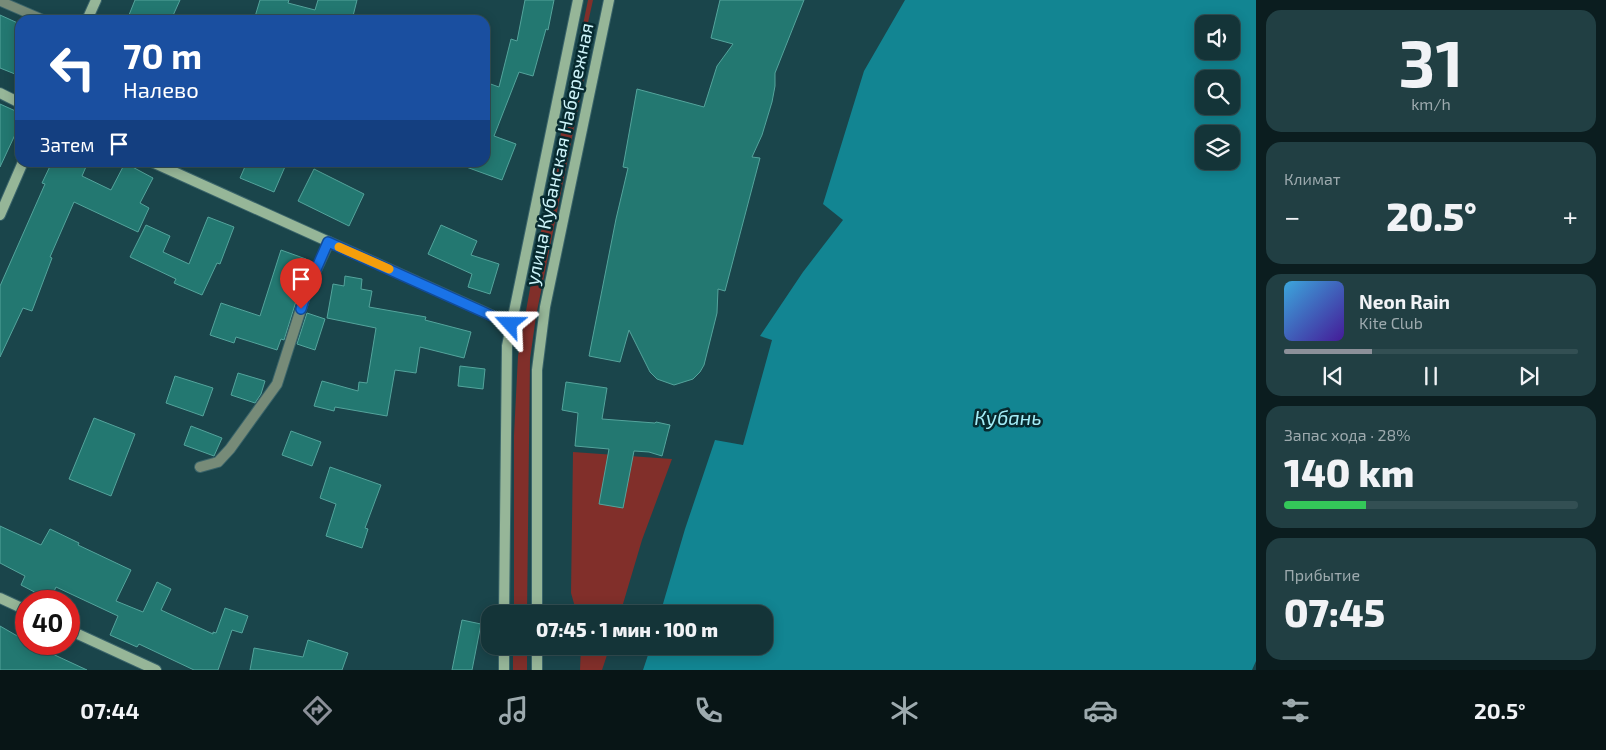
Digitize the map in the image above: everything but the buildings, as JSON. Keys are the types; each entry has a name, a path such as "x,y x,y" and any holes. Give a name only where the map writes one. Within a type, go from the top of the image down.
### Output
{"main road":[{"path":"89,15 96,0"},
{"name":"улица Кубанская Набережная","path":"504,605 503,548 507,346 578,0"},
{"name":"улица Кубанская Набережная","path":"537,605 537,370 545,307 609,0"},
{"path":"0,93 15,100"},
{"path":"0,214 22,167"},
{"path":"163,167 510,324"},
{"path":"0,598 15,605"},
{"path":"80,635 156,670"},
{"path":"504,655 504,670"},
{"path":"537,655 537,670"}],"street":[{"path":"200,467 218,462 224,456 277,384 307,290 328,242"}],"lane":[{"path":"0,1 32,15"}],"shaded area":[{"path":"588,0 593,0 586,32 585,73 536,316 530,359 527,605 514,605 514,435 518,356 534,266"},
{"path":"573,452 672,459 642,540 623,605 574,605 571,593"},
{"path":"513,655 527,655 527,670 513,670"},
{"path":"581,655 607,655 602,670 580,670"}],"water":[{"name":"Кубань","path":"905,0 1256,0 1256,661 1252,670 643,670 648,655 773,655 773,605 663,605 685,529 715,440 743,445 772,340 760,336 803,272 843,220 823,204 864,71"}],"slow traffic":[{"path":"339,247 389,269"}],"route":[{"path":"301,309 307,290 328,242 510,324"}]}
